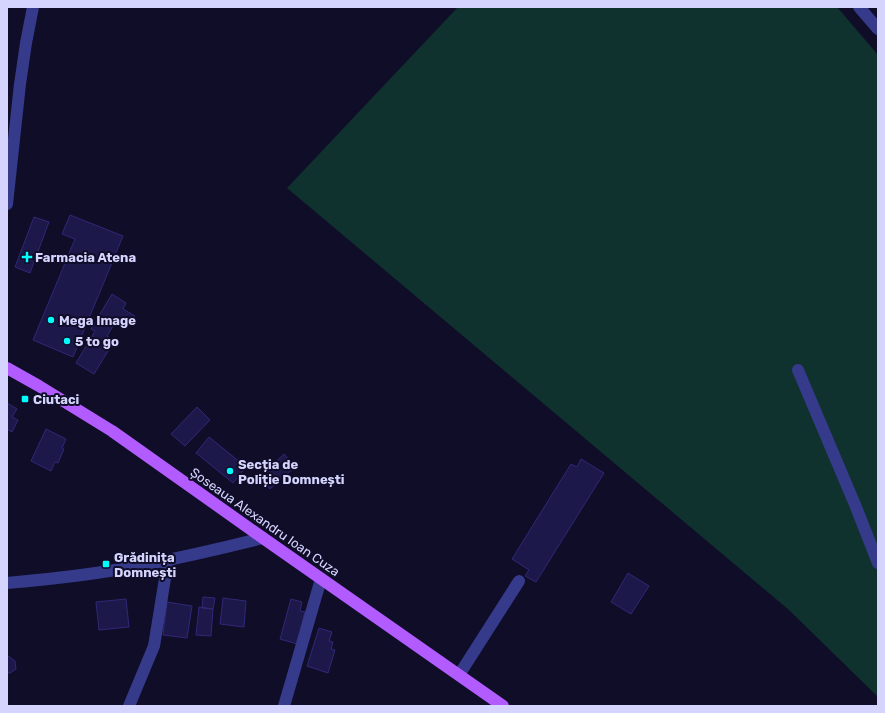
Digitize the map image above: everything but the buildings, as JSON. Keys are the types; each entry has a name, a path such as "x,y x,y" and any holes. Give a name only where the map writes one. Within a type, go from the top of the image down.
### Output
{"main road":[{"name":"Șoseaua Alexandru Ioan Cuza","path":"7,368 112,431 503,706"}],"street":[{"path":"7,204 22,70 33,7"},
{"path":"859,7 878,29"},
{"path":"798,370 878,563"},
{"path":"7,583 51,580 134,567 263,538"},
{"path":"129,706 154,646 168,560"},
{"path":"284,706 321,579"},
{"path":"458,675 519,581"}],"green space":[{"path":"458,7 837,7 878,55 878,697 789,610 287,188"}],"place":[{"name":"Farmacia Atena","path":"27,257"},
{"name":"Mega Image","path":"51,320"},
{"name":"5 to go","path":"67,341"},
{"name":"Ciutaci","path":"25,399"},
{"name":"Secția de Poliție Domnești","path":"230,471"},
{"name":"Grădinița Domnești","path":"106,564"}]}
